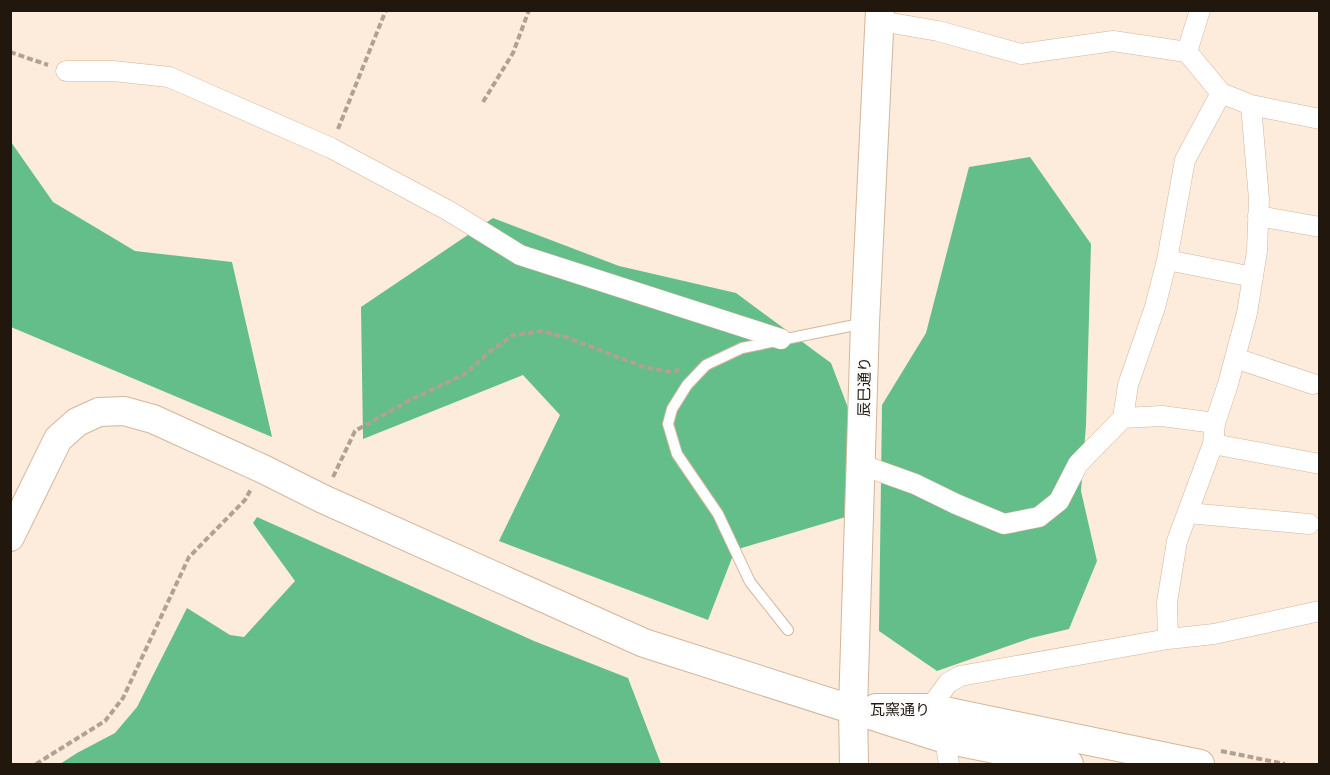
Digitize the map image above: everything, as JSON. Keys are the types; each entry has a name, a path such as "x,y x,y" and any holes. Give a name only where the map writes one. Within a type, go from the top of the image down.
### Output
{"street":[{"path":"1187,52 1200,10"},
{"path":"880,16 1021,54 1113,41 1187,52 1221,93 1251,105 1320,119"},
{"name":"辰巳通り","path":"854,765 853,709 865,323 880,16"},
{"path":"66,71 113,71 169,77 331,148 448,211 520,255 782,339"},
{"path":"862,465 915,484 1004,524 1039,517 1059,501 1078,464 1123,418 1128,385 1155,307 1167,260 1185,160 1221,93"},
{"path":"1168,639 1167,602 1177,541 1213,444 1215,423 1247,313 1253,277 1257,251 1258,199 1251,105"},
{"path":"1258,216 1320,227"},
{"path":"1167,260 1253,277"},
{"path":"1235,358 1313,384"},
{"path":"10,537 58,439 77,422 99,412 124,411 153,419 323,499 644,644 853,709"},
{"path":"1123,418 1162,416 1215,423"},
{"path":"1213,444 1320,464"},
{"path":"1188,513 1309,524"},
{"path":"930,708 948,683 960,676 1168,639 1214,634 1320,611"},
{"name":"瓦窯通り","path":"853,709 930,708 1200,765"},
{"name":"瓦窯通り","path":"853,709 947,752 1070,765"}],"lane":[{"path":"788,630 750,582 718,514 677,454 668,424 672,409 687,385 706,365 742,348 865,323"}],"path":[{"path":"331,148 386,10"},
{"path":"483,102 513,53 530,10"},
{"path":"10,52 66,71"},
{"path":"323,499 355,431 408,401 465,374 513,335 542,331 568,338 644,367 673,372 706,365"},
{"path":"36,765 105,721 123,698 189,557 245,500 263,469"}],"green space":[{"path":"11,142 53,202 135,251 232,262 272,437 11,327"},
{"path":"1030,157 1091,244 1086,425 1081,491 1097,561 1069,629 1031,638 937,671 879,631 882,405 926,333 969,167"},
{"path":"493,218 619,266 736,293 831,363 853,421 849,516 735,550 708,620 499,541 560,415 523,375 363,439 361,307"},
{"path":"257,517 534,641 628,678 661,764 60,764 115,733 137,707 187,608 230,635 244,637 295,581 253,523"}]}
